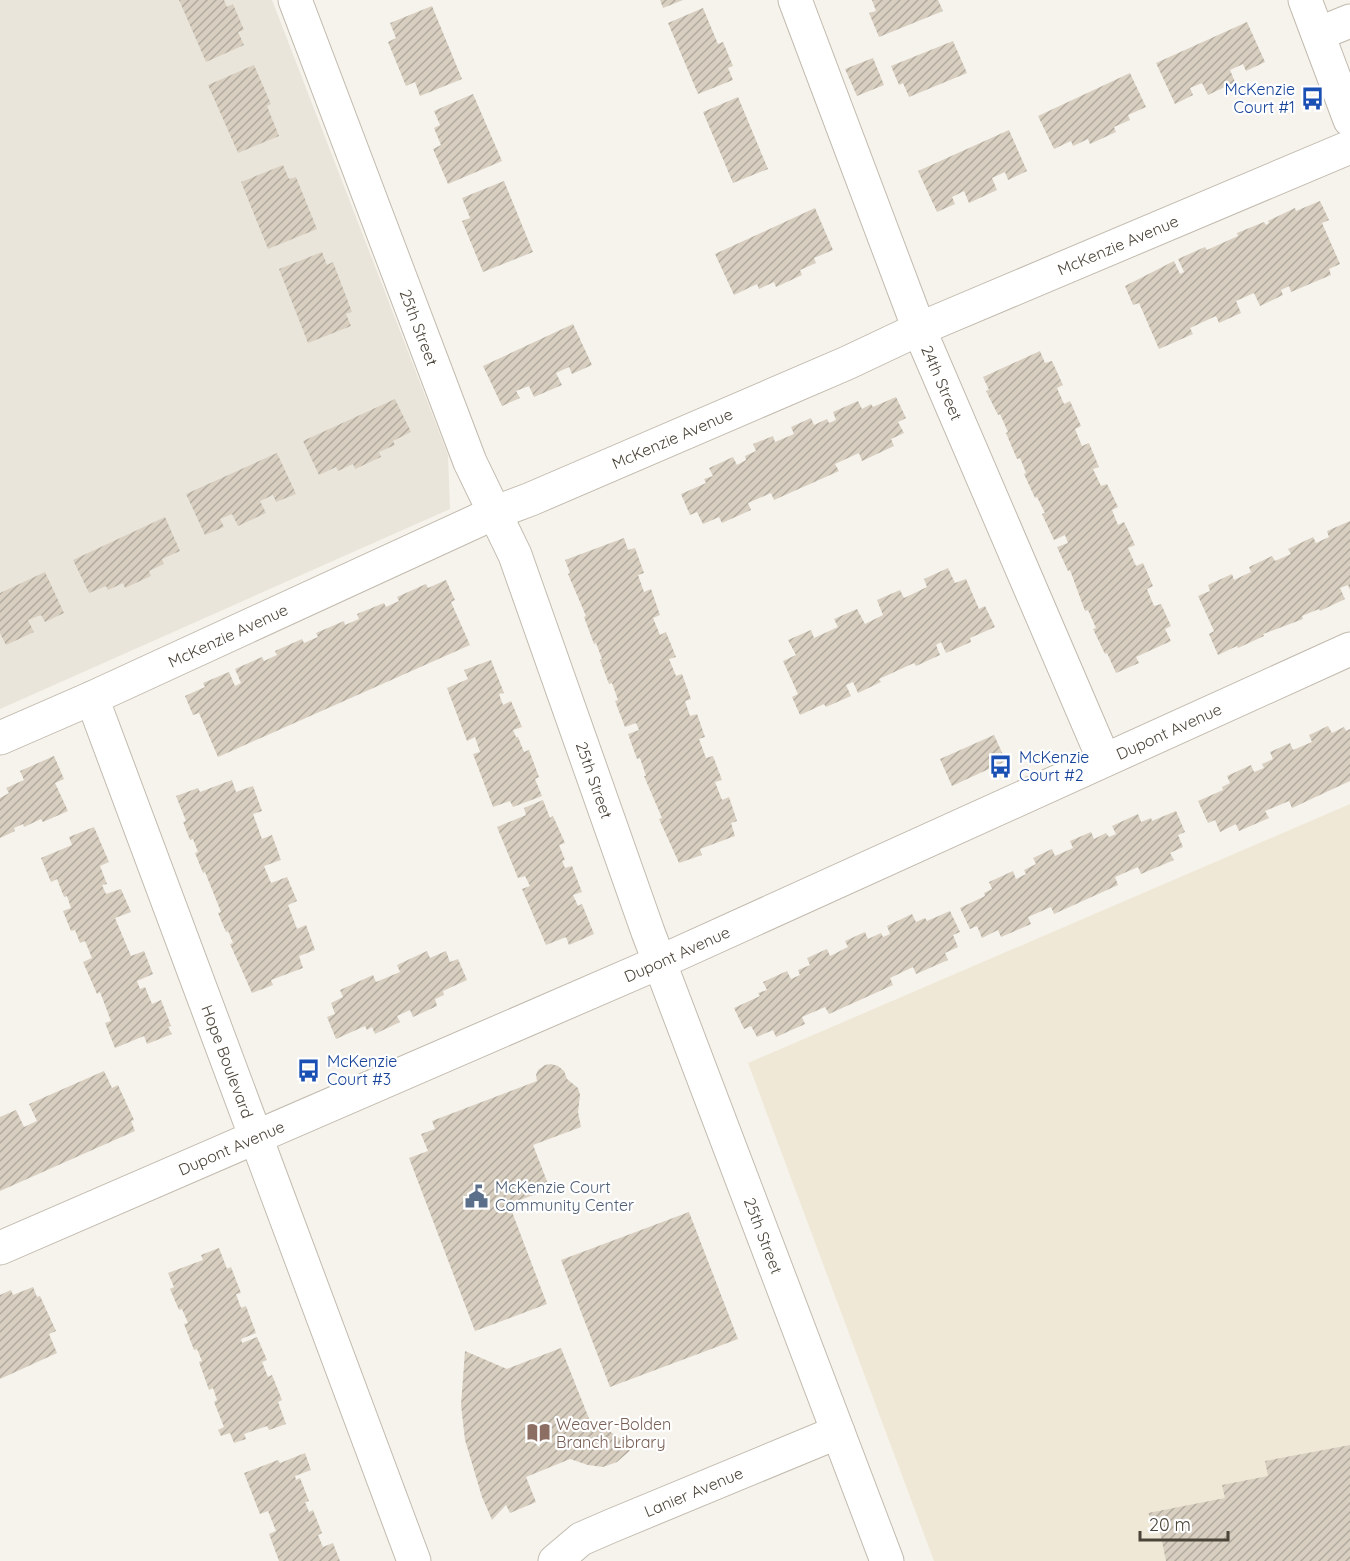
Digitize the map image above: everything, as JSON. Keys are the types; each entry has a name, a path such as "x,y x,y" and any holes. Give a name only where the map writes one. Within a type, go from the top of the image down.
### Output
{"street":[{"name":"25th Street","path":"295,0 470,462 514,555 660,962 886,1561"},
{"name":"24th Street","path":"795,0 919,328 1104,760"},
{"path":"1305,0 1350,120"},
{"path":"1318,34 1350,21"},
{"name":"McKenzie Avenue","path":"0,738 494,513 836,368 919,328 1350,147"},
{"name":"Dupont Avenue","path":"0,1248 660,962 1350,649"},
{"name":"Hope Boulevard","path":"92,698 414,1561"},
{"name":"Lanier Avenue","path":"555,1561 581,1539 837,1432"}],"shaded area":[{"path":"0,0 272,0 448,455 450,509 0,709"},
{"path":"1350,804 1350,1561 934,1561 748,1063"}],"building":[{"path":"179,0 224,0 227,7 233,4 244,30 238,32 244,45 206,62"},
{"path":"660,0 683,0 663,8"},
{"path":"872,0 938,0 943,11 879,37 869,13 876,11"},
{"path":"432,6 462,79 420,96 415,82 406,86 388,42 396,38 390,23"},
{"path":"703,8 718,44 723,42 733,66 728,68 733,80 698,94 668,23"},
{"path":"1247,22 1265,62 1246,71 1243,64 1230,70 1235,82 1208,95 1202,83 1190,88 1193,95 1175,104 1156,63"},
{"path":"953,41 967,73 909,97 903,83 899,85 891,66"},
{"path":"873,58 884,85 857,96 845,69"},
{"path":"254,65 271,104 267,106 279,136 238,153 208,85"},
{"path":"1130,73 1146,107 1128,115 1130,120 1114,127 1116,132 1090,144 1088,139 1073,146 1071,141 1054,149 1038,116"},
{"path":"473,94 502,161 448,184 433,149 441,145 434,128 440,125 434,111"},
{"path":"738,97 768,169 733,183 703,112"},
{"path":"1009,130 1027,171 1008,180 1005,172 992,178 997,190 969,203 964,191 952,197 955,204 937,212 918,171"},
{"path":"283,165 289,179 296,177 317,229 268,249 241,182"},
{"path":"504,181 533,252 483,272 462,221 470,218 462,198"},
{"path":"1320,201 1329,220 1322,223 1340,264 1329,269 1331,275 1291,292 1289,286 1281,290 1283,295 1260,306 1254,293 1236,301 1241,313 1219,323 1216,316 1190,328 1193,334 1159,349 1139,303 1133,305 1125,286 1174,261 1180,274 1184,272 1178,259 1205,247 1207,250 1238,236 1237,233 1264,222 1266,225 1268,221 1295,208 1296,211"},
{"path":"815,208 833,250 814,258 816,263 800,270 802,275 776,287 774,282 759,289 757,284 734,295 715,254"},
{"path":"322,252 327,265 333,262 352,312 346,314 351,326 308,343 279,269"},
{"path":"573,324 592,365 572,374 569,367 556,373 562,385 534,397 529,386 516,391 520,398 502,406 483,366"},
{"path":"1040,351 1045,363 1052,361 1063,385 1057,388 1064,404 1070,401 1081,426 1075,429 1082,446 1089,443 1099,467 1093,469 1101,486 1107,484 1118,507 1112,510 1118,525 1124,522 1135,545 1128,548 1136,566 1143,563 1153,586 1147,589 1154,606 1161,604 1171,626 1165,629 1171,641 1136,657 1139,663 1116,673 1093,629 1096,628 1088,610 1085,611 1070,570 1068,571 1057,547 1068,543 1065,535 1054,540 1042,514 1045,513 1024,474 1026,473 1020,458 1017,459 1000,414 998,415 986,391 989,390 983,377"},
{"path":"896,397 906,418 898,422 904,433 891,439 894,446 862,461 859,453 835,464 839,471 774,500 771,493 748,503 751,510 722,523 719,517 703,524 697,512 690,515 681,494 706,483 704,479 713,476 709,468 733,457 737,465 746,460 745,456 756,451 753,444 773,436 775,442 794,434 791,427 811,418 814,425 827,419 829,423 836,420 833,412 858,401 862,409"},
{"path":"395,399 411,432 393,441 395,445 379,452 381,457 355,469 353,464 338,471 336,467 319,475 303,441"},
{"path":"277,453 296,494 276,502 273,495 260,501 266,513 238,526 232,514 220,519 224,527 205,535 186,494"},
{"path":"165,517 180,551 162,559 164,564 149,571 151,576 125,588 123,583 108,590 106,586 89,593 73,560"},
{"path":"1350,521 1350,590 1348,585 1340,588 1345,599 1218,655 1209,634 1214,631 1198,596 1210,591 1208,585 1232,574 1234,580 1251,572 1249,567 1272,556 1275,561 1291,554 1288,549 1313,537 1316,543 1329,537 1327,531"},
{"path":"624,538 628,550 635,548 644,573 638,575 644,592 651,589 660,615 653,618 660,635 666,632 676,657 669,659 676,676 682,674 691,699 685,701 690,716 697,714 705,737 699,739 706,758 713,756 722,780 715,782 722,800 729,797 737,821 731,823 735,836 700,849 702,855 679,863 659,819 662,818 644,776 646,776 640,758 637,759 628,734 639,730 636,723 625,727 615,701 618,700 612,683 609,684 600,660 602,659 584,617 586,616 568,574 570,573 565,560"},
{"path":"948,568 955,583 966,579 979,609 985,606 995,627 970,638 971,642 946,653 941,642 936,645 940,655 916,666 914,663 879,679 881,682 858,693 853,682 846,685 851,696 826,707 824,704 800,715 792,697 798,694 783,661 796,655 788,640 811,630 814,638 838,627 834,619 857,609 865,624 883,615 877,600 900,590 904,598 927,587 924,579"},
{"path":"45,572 64,613 45,622 41,615 28,620 34,632 6,645 0,633 0,593"},
{"path":"446,580 455,600 451,602 470,645 218,757 199,713 193,715 185,696 205,687 203,683 229,672 235,686 241,683 235,669 262,657 264,661 277,655 275,651 302,639 304,643 318,637 316,633 344,621 345,625 359,619 357,614 384,603 386,607 399,601 397,597 426,584 428,588"},
{"path":"491,660 504,693 499,694 503,705 511,701 522,727 513,730 524,752 529,750 539,777 535,779 542,796 513,807 510,801 493,807 473,754 480,752 475,737 467,741 447,688 468,679 464,670"},
{"path":"1328,726 1332,733 1344,727 1346,731 1350,729 1350,781 1292,808 1289,801 1265,811 1269,818 1239,831 1236,824 1220,832 1215,820 1208,823 1198,801 1223,790 1222,787 1230,783 1227,776 1251,765 1254,772 1264,768 1262,764 1273,759 1270,752 1290,743 1293,750 1312,742 1309,735"},
{"path":"994,735 1006,761 952,786 940,759"},
{"path":"54,756 64,779 55,783 68,811 43,822 41,819 24,827 23,824 14,828 15,831 0,838 0,798 9,793 6,788 24,780 20,771"},
{"path":"232,780 236,792 253,786 262,811 253,814 262,839 272,835 281,860 264,866 271,883 287,877 297,901 288,905 297,929 306,925 315,950 299,956 303,968 271,980 273,985 252,993 230,944 233,943 228,931 226,932 218,913 221,912 195,853 198,852 193,839 190,840 183,822 186,821 176,796 198,788 200,792"},
{"path":"543,800 550,818 553,816 565,843 559,845 565,860 562,861 565,868 572,866 582,892 573,895 578,906 582,904 594,934 569,945 566,937 546,945 522,889 530,886 525,876 518,878 497,827 526,815 524,808"},
{"path":"1176,811 1185,832 1178,835 1183,847 1170,853 1174,860 1141,874 1138,867 1115,877 1118,885 1054,914 1051,907 1028,917 1031,924 1001,937 998,930 982,938 977,926 970,929 960,908 985,896 984,893 992,889 989,882 1013,871 1016,879 1026,874 1024,870 1036,864 1033,858 1052,849 1055,856 1073,848 1070,841 1091,832 1094,839 1106,833 1109,837 1116,834 1112,826 1138,814 1141,822 1151,818 1152,821"},
{"path":"94,827 109,862 100,866 107,884 102,885 106,894 121,889 131,912 115,918 131,956 144,951 153,974 137,981 140,989 145,987 152,1004 161,1000 171,1026 168,1027 172,1034 147,1044 144,1036 115,1048 105,1023 111,1021 100,992 97,994 83,962 92,958 85,941 80,943 75,930 71,931 63,911 71,908 67,896 64,897 57,879 51,882 41,858 72,845 69,837"},
{"path":"950,911 960,932 953,935 958,947 945,953 948,960 916,974 913,967 890,978 893,985 829,1014 825,1007 802,1017 805,1024 776,1037 773,1030 757,1037 751,1026 744,1029 734,1008 760,996 758,993 767,990 763,982 787,971 791,979 800,975 798,970 810,965 807,958 827,949 830,956 848,947 845,941 865,932 868,939 881,933 883,937 890,934 887,926 912,914 916,922 925,918 927,921"},
{"path":"427,951 430,958 446,951 450,962 458,959 467,980 443,991 444,995 435,999 437,1006 413,1017 410,1010 397,1016 400,1022 375,1034 372,1027 367,1030 365,1026 336,1039 327,1017 335,1014 331,1003 343,997 340,990 373,975 376,982 400,972 397,965"},
{"name":"McKenzie Court Community Center","path":"551,1064 564,1071 567,1079 578,1088 580,1095 578,1112 581,1127 533,1145 550,1189 509,1204 547,1304 475,1331 409,1158 428,1151 421,1134 435,1129 432,1121 537,1081 538,1070"},
{"path":"104,1071 112,1088 118,1085 134,1120 131,1121 135,1131 0,1191 0,1117 16,1110 24,1127 37,1121 29,1104"},
{"path":"689,1212 738,1339 610,1387 561,1260"},
{"path":"219,1248 227,1269 231,1267 241,1293 236,1294 241,1308 246,1306 256,1333 241,1339 242,1343 257,1337 267,1360 262,1362 268,1377 272,1375 282,1400 278,1402 286,1424 269,1430 267,1426 244,1434 246,1439 234,1443 230,1433 221,1436 218,1430 224,1427 214,1402 217,1400 213,1388 209,1390 199,1362 202,1361 197,1349 194,1350 184,1324 188,1323 182,1309 179,1310 170,1289 174,1287 168,1273 203,1260 201,1255"},
{"path":"33,1287 37,1297 40,1296 56,1331 49,1334 57,1353 0,1379 0,1295 11,1290 13,1295"},
{"name":"Weaver-Bolden Branch Library","path":"561,1348 592,1426 598,1423 633,1448 617,1462 603,1467 570,1459 526,1477 536,1502 510,1513 506,1505 492,1520 482,1497 465,1440 461,1405 465,1351 507,1369"},
{"path":"1350,1445 1350,1561 1166,1561 1160,1532 1148,1513 1225,1498 1222,1485 1268,1476 1265,1461"},
{"path":"305,1453 311,1470 295,1476 296,1480 300,1478 309,1501 305,1502 309,1512 313,1510 322,1533 318,1535 323,1547 333,1543 340,1561 279,1561 269,1534 276,1531 268,1511 260,1514 244,1473"}],"place":[{"name":"McKenzie Court #1","path":"1313,98"},
{"name":"McKenzie Court #2","path":"1001,766"},
{"name":"McKenzie Court #3","path":"309,1070"},
{"name":"McKenzie Court Community Center","path":"477,1196"},
{"name":"Weaver-Bolden Branch Library","path":"538,1433"}]}
